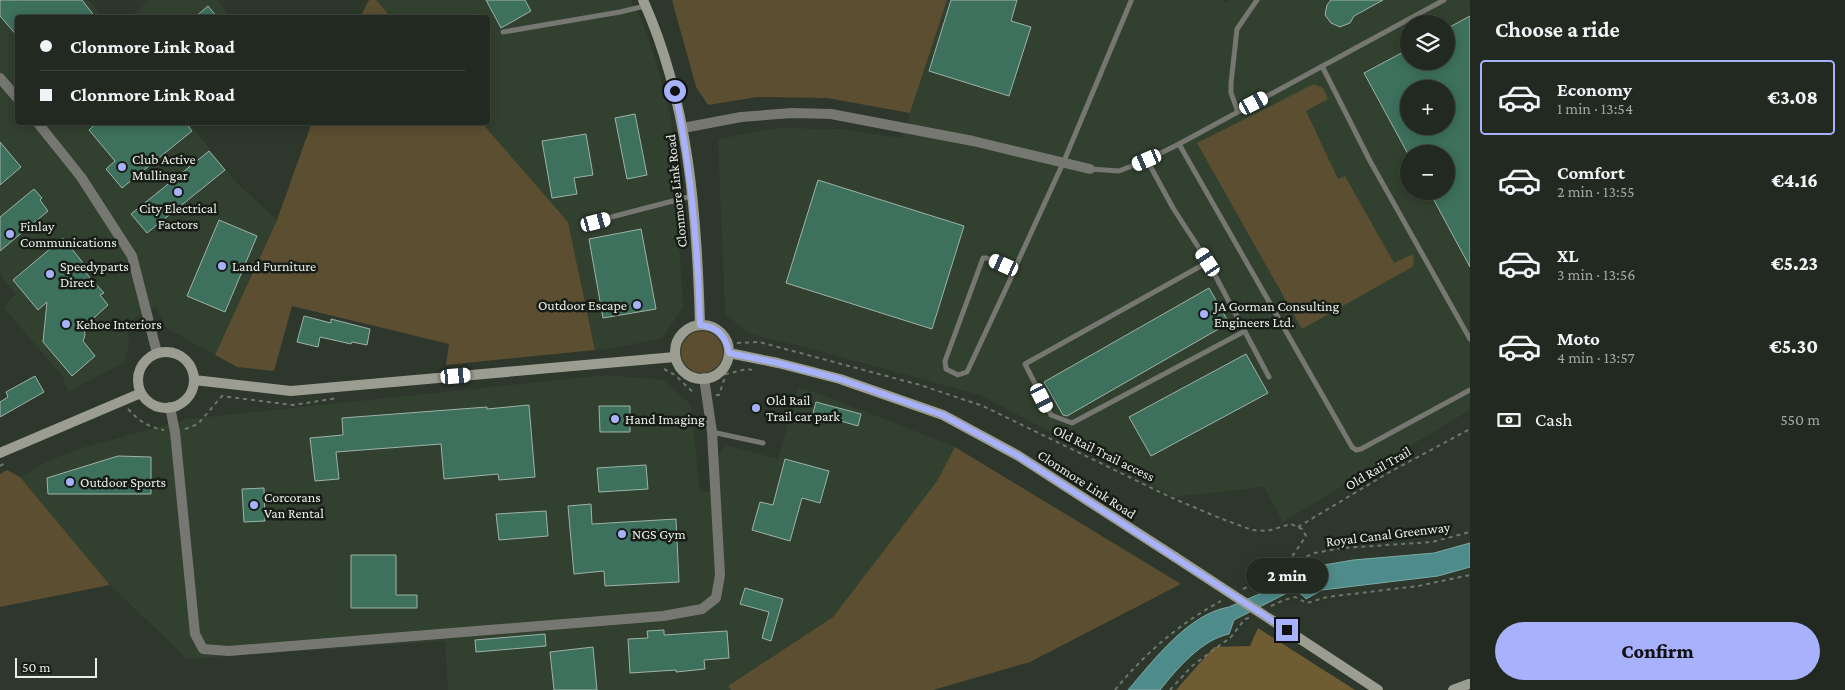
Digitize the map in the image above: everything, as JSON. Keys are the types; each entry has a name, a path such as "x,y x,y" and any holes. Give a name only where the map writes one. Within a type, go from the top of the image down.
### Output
{"main road":[{"name":"Clonmore Link Road","path":"644,3 668,64 683,128 692,196 700,325"},
{"path":"700,325 709,326 717,330 724,336 728,348 724,367 712,377 696,378 683,371 675,357 678,339 691,327 700,325"},
{"name":"Clonmore Link Road","path":"728,348 840,379 943,415 1017,455 1376,689"},
{"path":"166,351 175,353 183,357 193,371 193,388 184,401 170,407 154,405 146,400 138,386 140,369 144,362 157,353 166,351"},
{"path":"194,380 291,391 675,357"},
{"path":"0,452 141,393"},
{"path":"1453,690 1470,684"},
{"path":"1466,690 1470,684"}],"street":[{"path":"0,78 15,96"},
{"path":"683,128 741,117 792,113 831,114 898,125 1090,169"},
{"path":"39,125 82,177 132,256 157,353"},
{"path":"170,407 175,432 195,634 203,649 229,651 663,616 702,609 716,598 720,575 712,432 704,378"}],"lane":[{"path":"1238,112 1231,93 1237,28 1257,0"},
{"path":"1090,169 1120,172 1147,160 1444,0"},
{"path":"1014,270 983,258 945,362 946,369 958,375 967,372 1064,162 1132,1"},
{"path":"503,32 620,12 644,3"},
{"path":"1322,66 1370,161 1470,339"},
{"path":"1179,144 1352,447 1356,450 1362,449 1470,390"},
{"path":"1147,160 1172,208 1208,262 1269,377"},
{"path":"596,222 692,196"},
{"path":"1208,262 1025,364 1050,415 1072,424 1245,331"},
{"path":"712,432 763,443"}],"path":[{"name":"Old Rail Trail access","path":"728,348 759,342 920,385 983,406 1170,497 1222,519 1252,530 1267,531 1291,524 1298,526"},
{"path":"658,369 666,370"},
{"path":"747,369 755,370"},
{"path":"126,408 139,421 153,428 175,432 198,424 222,396 293,405 338,398"},
{"name":"Old Rail Trail","path":"1298,526 1388,473 1470,429"},
{"path":"0,466 9,462"},
{"path":"1287,564 1306,536 1298,526"},
{"name":"Royal Canal Greenway","path":"1240,591 1280,571 1287,564 1315,553 1342,548 1432,542 1470,532"},
{"path":"1268,608 1295,597 1307,603 1327,597 1418,586 1470,575"},
{"path":"1115,690 1156,645 1178,627 1224,599"},
{"path":"1170,690 1192,666 1231,638 1245,620 1253,616"}],"shaded area":[{"path":"0,0 88,0 101,15 15,15 15,125 191,125 238,184 277,220 215,355 166,328 156,306 128,323 129,346 125,362 68,392 63,377 3,307 16,294 0,274"},
{"path":"150,0 217,0 229,15 132,15"},
{"path":"369,0 376,0 389,15 361,15"},
{"path":"376,0 631,0 644,26 655,58 671,117 675,161 683,308 661,339 595,350 568,222 484,125 490,125 490,15 389,15"},
{"path":"672,0 947,0 910,113 827,98 758,97 708,105 696,87"},
{"path":"947,0 1220,0 1226,2 1229,0 1470,0 1470,410 1283,522 1264,487 1174,497 980,395 750,334 725,314 718,139 776,128 841,129 902,138"},
{"path":"1314,84 1323,88 1328,99 1306,111 1338,179 1345,176 1394,263 1413,254 1414,263 1412,267 1302,329 1197,143"},
{"path":"311,125 484,125 568,222 595,350 446,365 449,344 292,306 274,371 237,367 215,355 277,220"},
{"path":"702,331 717,337 723,352 717,367 702,373 687,367 681,352 687,337"},
{"path":"606,375 664,380 691,405 700,491 720,492 716,458 726,445 778,459 798,388 821,394 955,447 937,481 833,617 729,686 731,690 448,690 445,641 187,659 110,585 20,477 50,460 85,447 188,419"},
{"path":"955,447 1181,584 1030,662 933,690 731,690 728,686 833,617 937,481"},
{"path":"7,470 20,477 110,585 0,607 0,474"},
{"path":"1258,628 1355,690 1176,690 1214,647 1250,646"}],"water":[{"path":"1470,543 1470,567 1438,576 1322,590 1306,599 1298,593 1287,593 1234,620 1229,634 1209,642 1190,656 1160,690 1128,690 1161,652 1186,628 1214,611 1229,607 1292,580 1296,576 1295,570 1353,560 1434,553"}],"building":[{"path":"0,0 82,0 94,15 15,15 15,34 0,16"},
{"path":"486,0 525,0 531,11 501,28"},
{"path":"951,0 1017,0 1011,21 1031,27 1009,96 929,71"},
{"path":"1331,0 1383,0 1354,16 1350,23 1340,27 1331,23 1325,15 1327,5"},
{"path":"208,6 216,15 198,15"},
{"path":"1470,16 1470,267 1434,200 1455,200 1455,145 1403,145 1364,73 1400,54 1400,70 1455,70 1455,24"},
{"path":"635,114 647,175 627,179 615,118"},
{"path":"95,125 187,125 192,131 122,188 106,169 115,161 89,130"},
{"path":"586,134 593,175 574,178 577,194 552,198 542,141"},
{"path":"0,142 21,167 0,185"},
{"name":"City Electrical Factors","path":"209,151 225,170 147,233 131,214"},
{"path":"818,180 964,226 932,329 786,283"},
{"name":"Finlay Communications","path":"34,189 42,198 40,200 48,211 0,251 0,217"},
{"name":"Land Furniture","path":"219,220 257,236 225,312 187,296"},
{"path":"641,229 656,309 603,318 589,239"},
{"path":"63,238 88,269 84,271 104,293 100,295 108,305 84,327 85,335 83,341 95,356 72,376 43,342 47,302 38,310 13,280"},
{"path":"1209,288 1229,323 1067,416 1063,415 1044,382"},
{"path":"304,316 331,323 331,319 370,329 367,345 352,342 351,344 320,337 318,347 297,342"},
{"path":"1246,354 1268,393 1151,456 1129,417"},
{"path":"35,376 44,392 0,417 0,402 8,397 6,392"},
{"path":"816,402 861,414 858,426 813,413"},
{"path":"529,405 535,477 499,480 498,474 444,479 441,444 336,452 339,479 315,481 310,438 343,435 342,418"},
{"name":"Hand Imaging","path":"599,406 630,406 630,432 600,432"},
{"path":"118,456 151,457 151,494 48,494 47,478"},
{"path":"785,459 829,471 820,503 802,498 790,541 752,530 760,502 773,505"},
{"path":"646,465 648,489 599,492 597,468"},
{"name":"Corcorans Van Rental","path":"264,488 265,521 244,522 242,489"},
{"path":"591,504 592,524 676,519 679,582 605,586 604,571 574,574 568,506"},
{"path":"546,511 548,536 499,540 496,514"},
{"path":"351,555 396,555 396,595 417,595 417,608 351,608"},
{"path":"745,588 783,599 771,641 762,638 769,612 740,604"},
{"path":"664,630 664,635 727,631 729,658 704,660 705,669 630,673 628,639 648,638 647,631"},
{"path":"545,634 546,646 476,652 475,640"},
{"path":"593,647 597,690 554,690 550,652"}],"place":[{"name":"Club Active Mullingar","path":"122,167"},
{"name":"City Electrical Factors","path":"178,192"},
{"name":"Finlay Communications","path":"10,234"},
{"name":"Land Furniture","path":"222,266"},
{"name":"Speedyparts Direct","path":"50,274"},
{"name":"Outdoor Escape","path":"637,305"},
{"name":"JA Gorman Consulting Engineers Ltd.","path":"1204,314"},
{"name":"Kehoe Interiors","path":"66,324"},
{"name":"Old Rail Trail car park","path":"756,408"},
{"name":"Hand Imaging","path":"615,419"},
{"name":"Outdoor Sports","path":"70,482"},
{"name":"Corcorans Van Rental","path":"254,505"},
{"name":"NGS Gym","path":"622,534"}],"route":[{"path":"675,91 683,128 692,196 700,325 709,326 724,336 728,344 729,353 840,379 943,415 1017,455 1287,630"}]}
